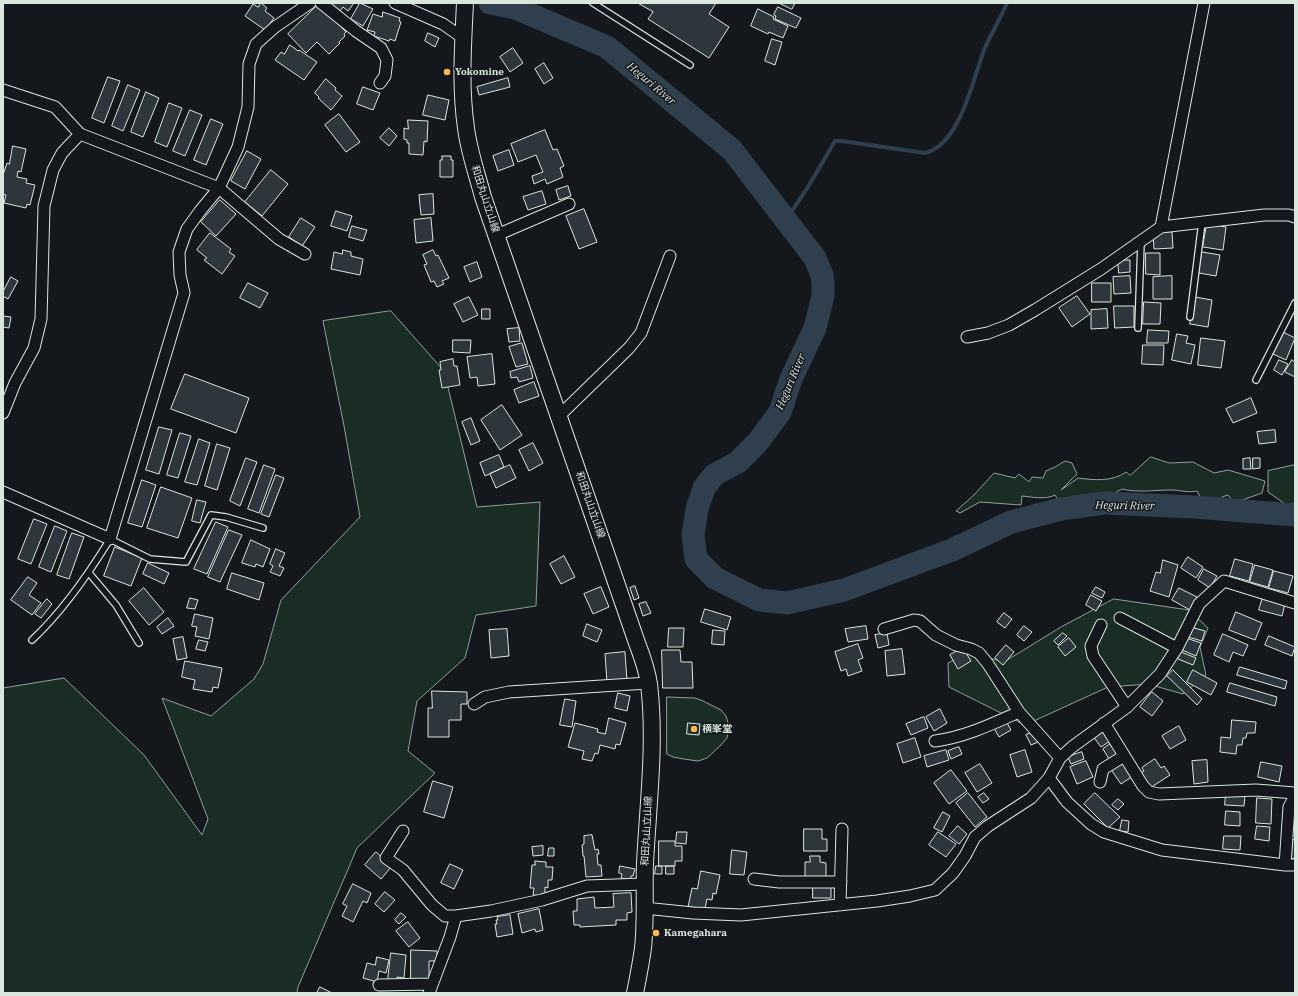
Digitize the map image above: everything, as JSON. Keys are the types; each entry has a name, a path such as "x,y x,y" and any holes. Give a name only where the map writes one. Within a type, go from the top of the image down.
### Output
{"main road":[{"name":"和田丸山立山線","path":"465,3 463,71 466,129 471,156 637,643 648,683 652,737 644,884 643,948 635,993"}],"street":[{"path":"3,492 110,539 184,293 180,275 179,252 187,229 219,188 238,147 248,107 248,64 256,44 275,27 310,3"},
{"path":"321,3 356,31 381,48 387,60 385,76 380,83"},
{"path":"395,3 464,32"},
{"path":"1161,227 1204,3"},
{"path":"3,90 55,107 80,134 219,188 279,239 305,254"},
{"path":"3,413 15,383 34,348 41,319 44,206 53,170 62,153 80,134"},
{"path":"497,235 569,204"},
{"path":"967,337 988,333 1009,325 1101,269 1161,227 1264,214 1295,217"},
{"path":"559,416 629,348 641,333 670,256"},
{"path":"644,908 693,913 741,915 910,896 935,890 953,873 965,856 975,837 988,826 1031,798 1049,778 1060,758 1072,747 1127,706 1160,674 1177,648 1199,604 1224,581 1295,602"},
{"path":"1120,618 1177,648"},
{"path":"884,629 914,620 920,621 936,634 956,645 979,653 988,664 1019,712 1060,758"},
{"path":"1101,625 1091,646 1093,656 1127,706"},
{"path":"474,704 485,697 509,692 648,683"},
{"path":"935,741 951,739 985,727 1019,712"},
{"path":"1049,778 1067,802 1091,824 1104,832 1162,850 1290,865 1289,807 1295,794 1256,790 1159,794 1149,792 1143,786 1104,724"},
{"path":"1100,782 1102,769 1124,756"},
{"path":"840,905 842,829"},
{"path":"402,832 386,858 403,870 432,905 445,916 456,916 542,900 587,886 644,884"},
{"path":"754,879 780,882 841,882"},
{"path":"379,985 430,988 450,937 456,916"}],"lane":[{"path":"593,3 690,64"},
{"path":"1190,317 1202,221"},
{"path":"1138,328 1141,241"},
{"path":"1256,380 1295,303"},
{"path":"32,640 57,613 89,573 110,539 150,559 186,562 211,515 226,517 263,528"},
{"path":"89,573 116,604 139,642"}],"green space":[{"path":"391,311 444,371 477,507 540,502 536,606 476,615 465,658 417,701 408,751 435,773 357,848 298,987 297,993 3,993 3,688 64,678 144,755 202,835 208,819 162,698 211,716 254,679 263,664 281,600 360,517 323,321"},
{"path":"1151,457 1169,463 1193,462 1214,473 1228,470 1265,481 1262,493 1234,503 1228,495 1222,497 1223,501 1202,500 1197,491 1140,491 1122,489 1099,500 1081,504 1059,502 1055,495 1043,498 1022,496 1021,505 980,502 960,513 956,511 974,495 994,473 1015,478 1019,474 1029,482 1032,477 1043,478 1046,471 1065,461 1072,463 1077,474 1061,490 1078,478 1096,480 1109,479 1126,472 1130,475"},
{"path":"1295,465 1295,502 1291,508 1268,492 1268,471"},
{"path":"1114,599 1189,610 1208,628 1200,647 1206,675 1183,694 1148,684 1108,687 1025,725 949,687 948,663 969,652 1004,662 1061,627"},
{"path":"667,697 695,698 721,710 726,716 729,726 727,738 707,758 698,761 673,757 667,754"}],"building":[{"path":"261,3 267,8 265,11 274,18 265,30 245,16 253,4 258,7"},
{"path":"328,3 354,3 348,11 343,7 340,11"},
{"path":"360,3 373,9 363,26 351,19"},
{"path":"638,3 716,3 709,14 729,27 709,58 648,19 653,12"},
{"path":"779,3 795,3 792,9"},
{"path":"319,4 346,32 344,34 345,36 339,42 340,43 329,54 317,42 306,53 288,34"},
{"path":"778,7 801,18 796,28 775,19 776,16 774,15"},
{"path":"758,9 774,17 773,19 788,26 783,38 769,32 768,34 751,26"},
{"path":"383,12 400,18 399,21 401,22 395,41 390,39 389,41 374,36 375,32 367,30 373,14 382,17"},
{"path":"428,33 439,38 435,47 425,41"},
{"path":"772,39 782,42 775,65 765,61"},
{"path":"290,45 317,62 304,80 275,60 281,52 284,54"},
{"path":"513,48 523,63 510,72 500,57"},
{"path":"544,63 553,78 544,84 535,69"},
{"path":"108,77 120,81 104,123 92,118"},
{"path":"508,78 510,87 479,95 477,87"},
{"path":"326,79 342,96 331,110 318,98 319,97 315,93"},
{"path":"128,85 140,90 123,131 112,126"},
{"path":"363,87 380,93 373,110 357,104"},
{"path":"146,92 159,98 143,137 131,132"},
{"path":"428,95 449,100 445,120 423,115"},
{"path":"169,103 182,108 167,147 155,142"},
{"path":"190,110 202,115 185,156 173,151"},
{"path":"339,114 360,142 346,152 325,125"},
{"path":"211,119 223,124 206,165 194,160"},
{"path":"408,120 428,121 427,142 424,141 423,155 409,154 409,143 407,143 407,140 404,139 404,128 408,129"},
{"path":"389,128 397,136 389,146 380,138"},
{"path":"545,130 553,150 557,149 564,166 560,168 563,177 547,184 545,179 534,184 532,176 543,172 536,155 518,162 511,144"},
{"path":"13,146 26,149 21,172 18,171 17,177 27,179 26,183 35,185 30,205 27,204 26,208 4,203 6,195 3,194 3,175 7,163 9,164"},
{"path":"509,150 514,165 498,171 493,156"},
{"path":"247,151 261,159 245,189 231,181"},
{"path":"442,156 451,156 451,160 453,160 453,177 440,177 440,160 442,160"},
{"path":"271,170 288,184 262,216 245,202"},
{"path":"568,186 571,196 559,200 556,190"},
{"path":"542,191 546,204 528,210 523,197"},
{"path":"433,194 434,214 421,215 419,195"},
{"path":"220,200 236,214 216,236 201,222"},
{"path":"584,209 597,242 579,249 566,216"},
{"path":"336,211 352,216 347,231 331,226"},
{"path":"301,218 315,227 302,246 289,237"},
{"path":"431,218 433,241 416,243 414,220"},
{"path":"1207,224 1226,227 1223,250 1203,247"},
{"path":"352,226 367,230 363,241 349,237"},
{"path":"1172,232 1173,248 1154,249 1153,233"},
{"path":"210,233 231,249 229,252 235,256 222,274 204,260 207,258 197,250"},
{"path":"343,250 351,252 351,256 363,259 360,275 331,269 334,252 342,254"},
{"path":"433,250 436,256 438,255 449,278 442,281 444,284 437,287 434,281 431,282 424,265 427,264 423,255"},
{"path":"1202,252 1220,255 1216,276 1199,273"},
{"path":"1146,253 1160,253 1160,275 1146,274"},
{"path":"1118,260 1130,260 1130,272 1119,273"},
{"path":"477,262 482,277 470,282 464,267"},
{"path":"1130,276 1131,293 1114,294 1113,277"},
{"path":"1172,276 1172,299 1153,299 1153,277"},
{"path":"11,277 18,281 8,299 3,296 3,292"},
{"path":"248,283 268,293 260,308 240,298"},
{"path":"1092,283 1111,283 1111,302 1092,302"},
{"path":"1077,296 1090,314 1072,327 1059,308"},
{"path":"469,297 478,315 463,322 454,304"},
{"path":"1195,297 1212,300 1208,327 1190,324"},
{"path":"1144,302 1161,303 1160,324 1143,324"},
{"path":"1114,306 1134,306 1134,327 1115,328"},
{"path":"482,309 490,309 490,319 482,319"},
{"path":"1107,309 1108,328 1091,329 1091,310"},
{"path":"3,316 11,317 9,328 3,327"},
{"path":"519,328 520,341 509,342 507,329"},
{"path":"1148,330 1169,331 1168,343 1147,343"},
{"path":"1283,332 1295,338 1286,360 1273,354"},
{"path":"1177,334 1188,336 1186,343 1195,345 1191,364 1172,360"},
{"path":"1201,338 1225,341 1221,368 1198,365"},
{"path":"453,340 471,340 470,353 453,352"},
{"path":"522,343 528,364 516,367 509,347"},
{"path":"1143,345 1164,345 1163,365 1142,364"},
{"path":"492,354 495,384 478,386 477,377 470,378 467,357"},
{"path":"453,359 454,366 457,366 460,385 442,388 439,370 441,370 440,362"},
{"path":"1279,360 1288,364 1282,375 1274,370"},
{"path":"1292,360 1295,362 1295,377 1285,372"},
{"path":"530,366 533,378 519,382 517,377 511,378 510,372"},
{"path":"185,374 249,398 236,433 171,409"},
{"path":"534,382 539,396 519,403 514,390"},
{"path":"1251,398 1257,413 1233,423 1226,409"},
{"path":"502,405 522,435 500,450 481,420"},
{"path":"471,418 480,441 471,445 462,422"},
{"path":"159,427 172,430 159,474 146,470"},
{"path":"1275,430 1276,442 1259,444 1257,432"},
{"path":"180,433 191,436 178,478 167,475"},
{"path":"199,439 210,443 197,485 185,482"},
{"path":"533,443 543,463 529,471 519,450"},
{"path":"217,444 230,448 217,490 205,486"},
{"path":"499,455 504,467 485,476 480,463"},
{"path":"246,458 257,462 240,506 230,501"},
{"path":"1250,458 1251,469 1243,469 1243,459"},
{"path":"1253,458 1260,458 1260,468 1253,469"},
{"path":"264,465 275,469 259,513 248,509"},
{"path":"510,465 516,478 496,488 490,474"},
{"path":"276,475 284,478 269,517 261,514"},
{"path":"142,480 156,485 142,527 128,523"},
{"path":"161,487 192,498 178,538 147,528"},
{"path":"197,500 206,502 200,523 192,521"},
{"path":"34,519 47,524 31,564 18,559"},
{"path":"216,522 228,527 207,574 194,569"},
{"path":"55,526 67,531 51,572 39,567"},
{"path":"229,530 242,535 220,582 208,577"},
{"path":"72,533 84,537 69,579 57,575"},
{"path":"251,540 270,549 263,567 256,564 255,567 242,563"},
{"path":"115,547 142,558 131,586 104,576"},
{"path":"276,549 285,553 279,566 284,568 280,576 270,572 273,566 270,564"},
{"path":"564,556 575,577 561,584 550,564"},
{"path":"1188,557 1203,567 1196,578 1181,568"},
{"path":"1235,559 1253,564 1249,581 1230,576"},
{"path":"1163,560 1178,565 1169,597 1150,591 1156,572 1160,573"},
{"path":"148,563 169,573 164,584 143,574"},
{"path":"1255,565 1273,570 1268,587 1250,582"},
{"path":"1204,569 1217,576 1210,588 1198,580"},
{"path":"1274,571 1293,576 1288,593 1269,588"},
{"path":"232,573 264,583 259,600 227,589"},
{"path":"28,577 37,583 29,595 41,603 32,615 11,600"},
{"path":"635,586 639,598 634,600 630,588"},
{"path":"601,587 609,607 593,614 584,594"},
{"path":"1096,587 1105,592 1102,598 1092,593"},
{"path":"144,588 164,612 149,625 129,601"},
{"path":"1179,588 1197,597 1190,610 1172,600"},
{"path":"1091,595 1102,601 1096,611 1086,605"},
{"path":"1263,597 1285,604 1282,616 1259,610"},
{"path":"190,598 198,600 195,609 187,608"},
{"path":"47,599 52,604 41,618 35,614"},
{"path":"646,602 651,613 643,616 639,604"},
{"path":"705,609 731,617 727,630 701,622"},
{"path":"1236,612 1262,623 1255,640 1229,630"},
{"path":"1004,613 1012,619 1005,628 997,622"},
{"path":"195,614 213,618 209,639 195,636 197,627 192,626"},
{"path":"168,618 174,626 162,634 157,627"},
{"path":"587,624 602,630 597,642 583,636"},
{"path":"866,626 868,639 848,642 845,629"},
{"path":"1024,626 1032,632 1024,641 1017,635"},
{"path":"1191,627 1205,631 1202,641 1188,637"},
{"path":"669,628 684,628 683,647 668,647"},
{"path":"507,629 509,656 491,658 489,630"},
{"path":"713,630 725,631 724,645 712,644"},
{"path":"887,633 889,645 878,648 875,635"},
{"path":"1063,633 1067,636 1058,645 1054,641"},
{"path":"1223,634 1248,645 1243,656 1233,652 1229,662 1214,655"},
{"path":"1269,636 1295,647 1292,656 1265,645"},
{"path":"183,637 187,658 177,660 173,639"},
{"path":"1069,638 1076,647 1065,656 1058,647"},
{"path":"1186,638 1201,643 1196,656 1182,650"},
{"path":"199,640 208,642 205,651 196,649"},
{"path":"858,644 863,658 858,660 862,671 848,676 846,669 841,671 835,652"},
{"path":"1006,645 1014,652 1003,665 995,658"},
{"path":"963,648 971,661 958,669 950,655"},
{"path":"902,649 905,674 887,676 885,651"},
{"path":"662,650 680,650 681,662 692,662 693,688 663,688"},
{"path":"625,652 627,681 607,682 605,654"},
{"path":"1181,652 1196,658 1193,665 1178,659"},
{"path":"185,661 222,668 218,688 213,687 212,692 193,689 195,680 182,677"},
{"path":"1240,667 1287,681 1285,689 1237,675"},
{"path":"1173,670 1202,699 1197,705 1167,676"},
{"path":"1193,670 1217,683 1211,695 1187,682"},
{"path":"1230,683 1277,697 1275,706 1227,692"},
{"path":"432,691 467,692 467,704 461,704 461,720 449,720 449,737 428,737 428,708 432,708"},
{"path":"1152,692 1163,701 1152,716 1140,707"},
{"path":"618,693 630,696 627,711 615,708"},
{"path":"565,699 576,701 572,727 560,725"},
{"path":"940,709 947,723 934,731 926,717"},
{"path":"924,717 928,728 911,735 906,724"},
{"path":"609,718 626,723 620,745 616,744 615,749 600,745 598,754 595,753 592,761 582,759 584,751 568,747 575,723 598,729 597,732 605,734"},
{"path":"1232,720 1256,722 1255,733 1247,733 1246,738 1243,738 1242,745 1237,745 1236,754 1220,752 1221,737 1230,738"},
{"path":"1006,721 1011,730 999,737 994,728"},
{"name":"横峯堂","path":"688,723 700,724 699,735 687,734"},
{"path":"1179,726 1186,740 1170,749 1162,736"},
{"path":"1103,729 1110,741 1101,747 1093,736"},
{"path":"1033,732 1038,742 1031,745 1026,735"},
{"path":"915,738 921,757 903,763 897,744"},
{"path":"1112,743 1119,754 1109,759 1103,749"},
{"path":"959,747 962,754 951,759 948,751"},
{"path":"946,750 949,760 927,767 924,756"},
{"path":"1025,750 1032,772 1017,777 1010,755"},
{"path":"1082,752 1084,759 1071,764 1068,757"},
{"path":"1155,759 1161,768 1164,766 1170,775 1150,788 1140,773 1144,771 1142,768"},
{"path":"1207,760 1208,782 1194,784 1192,761"},
{"path":"1086,761 1093,777 1077,784 1070,767"},
{"path":"1124,762 1133,776 1121,784 1112,771"},
{"path":"1261,762 1282,766 1279,782 1258,777"},
{"path":"980,764 992,783 977,792 965,773"},
{"path":"951,770 967,791 949,804 934,783"},
{"path":"433,781 453,787 444,818 424,812"},
{"path":"968,793 987,817 975,827 956,803"},
{"path":"984,793 989,799 983,803 978,797"},
{"path":"1095,793 1120,817 1108,828 1084,804"},
{"path":"1226,794 1245,795 1244,806 1225,805"},
{"path":"1257,798 1272,799 1271,824 1256,823"},
{"path":"1118,799 1124,804 1118,810 1112,805"},
{"path":"1226,811 1240,812 1240,826 1225,825"},
{"path":"943,812 950,816 942,832 934,828"},
{"path":"1122,820 1129,821 1128,832 1120,831"},
{"path":"958,826 967,834 959,844 949,836"},
{"path":"1257,826 1270,827 1269,841 1255,839"},
{"path":"804,829 822,829 822,839 827,839 827,851 804,851"},
{"path":"677,832 687,832 686,844 676,843"},
{"path":"938,832 956,844 946,857 929,845"},
{"path":"592,835 595,850 598,849 598,865 601,865 602,876 586,877 582,845 584,844 584,836"},
{"path":"1224,836 1241,836 1240,850 1223,849"},
{"path":"1291,839 1295,840 1295,859 1289,858"},
{"path":"659,841 675,841 675,846 682,846 682,861 675,861 675,866 659,866"},
{"path":"543,846 543,855 533,856 532,847"},
{"path":"549,848 554,848 554,856 548,856"},
{"path":"732,850 747,852 744,875 730,874"},
{"path":"376,852 392,866 381,879 365,865"},
{"path":"810,856 820,856 820,862 826,863 826,879 805,879 805,862 810,862"},
{"path":"535,861 546,862 546,867 553,867 552,880 548,880 548,888 545,887 545,896 533,895 534,888 530,888 532,865 535,865"},
{"path":"450,864 463,870 454,889 441,883"},
{"path":"620,866 635,869 630,880 621,878 622,874 619,873"},
{"path":"656,866 662,866 662,874 655,874"},
{"path":"666,866 674,866 674,874 666,874"},
{"path":"701,871 720,875 716,894 713,893 712,900 707,899 705,908 688,907 692,888 697,889"},
{"path":"353,884 371,893 367,903 363,901 353,922 342,916 347,906 343,904"},
{"path":"813,885 831,885 831,898 813,898"},
{"path":"385,892 395,900 384,912 375,904"},
{"path":"631,893 632,912 627,913 627,920 616,920 616,925 580,927 580,925 574,925 573,911 577,911 577,899 594,897 595,908 614,907 613,894"},
{"path":"539,909 543,930 536,932 535,929 522,933 518,914"},
{"path":"401,913 406,917 399,924 395,920"},
{"path":"510,915 513,934 497,937 495,924 497,924 497,917"},
{"path":"408,922 420,938 409,947 396,931"},
{"path":"411,950 437,951 437,961 429,961 429,979 411,979"},
{"path":"391,953 406,955 404,978 397,977 397,981 388,980"},
{"path":"377,957 389,960 386,973 379,971 377,982 363,978 367,963 375,965"},
{"path":"320,987 332,993 317,993"}],"waterway":[{"name":"Heguri River","path":"490,3 515,8 607,47 732,150 815,258 822,275 823,296 815,328 791,379 780,412 758,442 738,462 714,475 704,488 697,509 693,535 696,559 715,578 759,600 787,603 844,590 952,550 1011,522 1061,509 1104,503 1194,507 1295,515"},
{"path":"786,220 808,187 835,141 925,153 937,147 947,138 964,109 984,50 1007,3"}],"place":[{"name":"Yokomine","path":"447,72"},
{"name":"横峯堂","path":"694,729"},
{"name":"Kamegahara","path":"656,933"}]}
